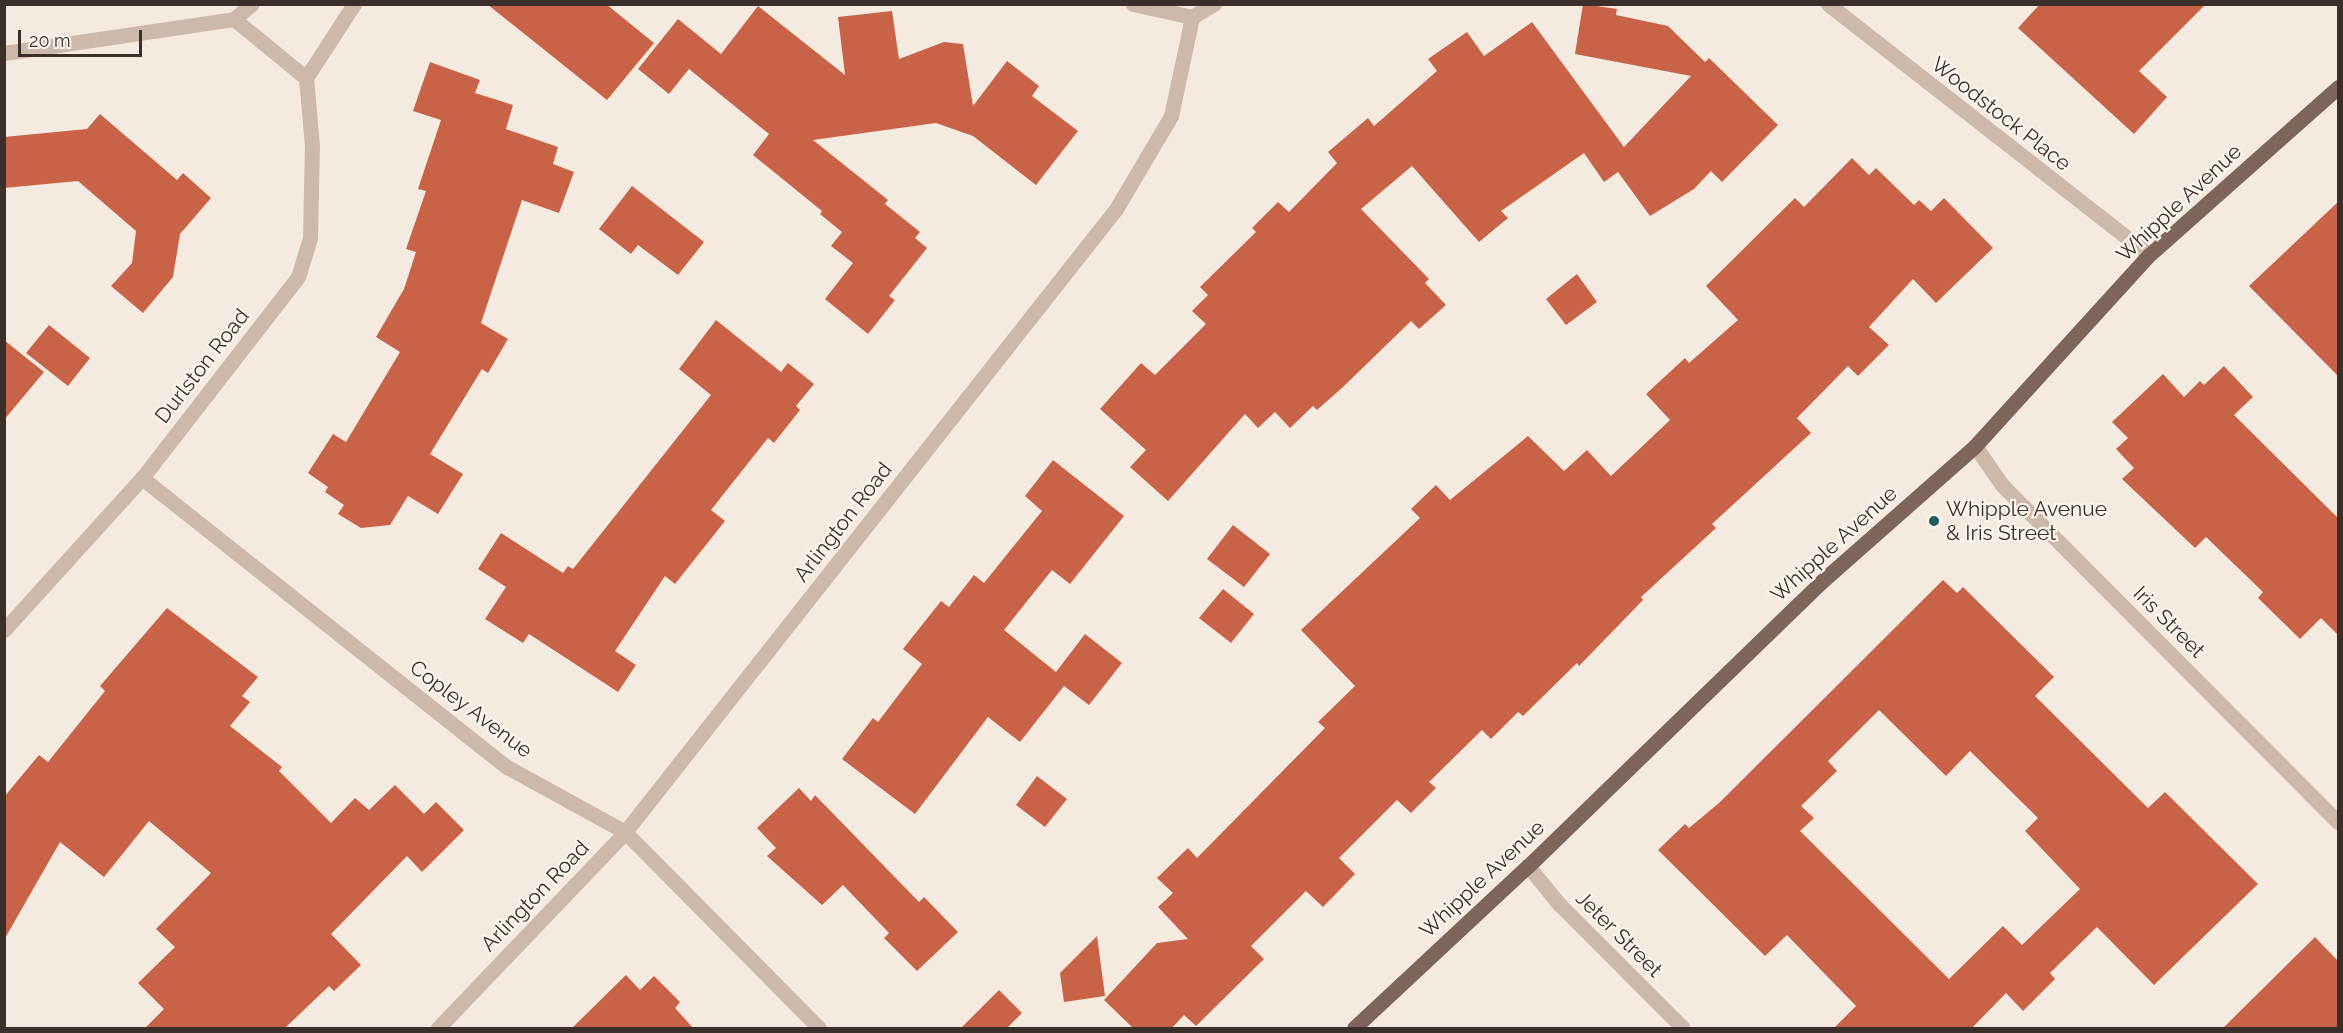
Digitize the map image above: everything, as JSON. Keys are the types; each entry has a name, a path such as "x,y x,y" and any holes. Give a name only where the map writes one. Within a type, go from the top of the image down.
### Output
{"main road":[{"name":"Whipple Avenue","path":"1354,1029 1528,866 1821,582 1975,446 2149,255 2338,87"}],"street":[{"path":"4,53 234,19 252,4"},
{"path":"234,19 306,78 354,4"},
{"path":"1133,4 1192,17 1214,4"},
{"name":"Woodstock Place","path":"1828,4 2149,255"},
{"name":"Arlington Road","path":"438,1029 625,832 1116,209 1172,116 1192,17"},
{"name":"Durlston Road","path":"4,630 142,478 298,277 310,238 312,146 306,78"},
{"name":"Iris Street","path":"1975,446 2002,484 2338,822"},
{"name":"Copley Avenue","path":"142,478 507,767 625,832 819,1029"},
{"name":"Jeter Street","path":"1528,866 1559,904 1683,1029"}],"building":[{"path":"487,4 606,4 654,43 607,100"},
{"path":"1583,4 1617,9 1616,15 1668,26 1705,62 1709,58 1778,125 1722,182 1711,171 1694,189 1650,216 1618,172 1604,182 1584,153 1501,211 1508,218 1479,242 1412,166 1361,209 1429,279 1425,283 1446,305 1419,329 1411,321 1317,410 1313,406 1290,428 1275,412 1258,428 1245,414 1168,501 1130,467 1146,450 1100,409 1141,363 1155,375 1206,324 1192,311 1208,295 1200,287 1256,232 1252,228 1278,202 1289,212 1337,163 1328,152 1368,118 1374,126 1437,71 1428,59 1467,32 1484,56 1532,22 1624,147 1691,76 1575,54"},
{"path":"2040,4 2206,4 2139,71 2167,97 2134,134 2018,28"},
{"path":"758,6 845,75 838,17 892,11 899,59 944,42 963,44 973,106 1007,61 1039,86 1032,96 1078,131 1036,185 973,136 936,123 813,140 888,200 885,204 920,232 915,238 927,248 889,296 895,300 868,334 825,299 853,263 831,246 842,232 820,214 822,211 753,155 769,134 689,69 669,94 638,69 678,19 721,54"},
{"path":"430,62 480,80 475,93 513,105 506,129 558,147 553,164 574,172 559,213 522,200 481,323 508,339 488,373 482,369 430,454 463,474 438,514 408,496 390,525 361,528 338,514 344,505 325,492 328,487 308,473 333,434 346,442 400,352 376,337 404,289 416,252 406,249 426,191 418,189 441,120 413,111"},
{"path":"100,114 177,180 183,173 211,198 180,234 173,277 143,313 111,286 132,263 136,231 78,181 4,188 4,137 87,129"},
{"path":"1852,158 1869,175 1876,168 1914,205 1919,200 1931,211 1944,198 1993,248 1936,303 1913,279 1869,327 1889,345 1858,376 1848,366 1797,418 1811,433 1712,524 1716,528 1641,597 1643,600 1579,666 1577,663 1523,716 1518,712 1491,739 1482,730 1429,782 1436,788 1411,813 1397,800 1339,858 1355,874 1323,907 1306,891 1251,946 1264,959 1196,1026 1184,1015 1171,1029 1134,1029 1104,1000 1157,943 1188,939 1158,907 1173,893 1157,878 1188,848 1197,858 1325,728 1318,722 1355,686 1301,630 1420,518 1411,509 1436,485 1450,500 1528,436 1564,471 1587,450 1611,476 1670,420 1646,394 1685,358 1689,363 1738,320 1706,286 1795,198 1804,207"},
{"path":"632,186 704,242 678,275 638,245 631,254 599,229"},
{"path":"2338,202 2338,376 2249,286"},
{"path":"1577,274 1597,302 1566,325 1546,299"},
{"path":"716,320 781,372 788,363 814,384 796,406 800,410 774,443 768,438 711,510 725,521 675,584 665,576 615,651 636,665 618,692 529,634 523,643 485,619 506,587 478,569 501,533 563,573 568,566 573,569 711,395 679,369"},
{"path":"49,325 90,358 68,386 26,353"},
{"path":"4,340 44,372 4,420"},
{"path":"2224,366 2253,397 2234,415 2338,518 2338,635 2321,618 2300,639 2258,598 2263,592 2206,537 2195,548 2122,479 2134,468 2116,449 2128,438 2112,422 2163,374 2184,397 2200,381 2204,385"},
{"path":"1053,460 1124,516 1070,584 1052,570 1004,630 1056,672 1085,634 1122,663 1089,705 1064,686 1020,742 988,717 915,814 842,759 873,718 878,722 922,664 903,649 941,601 949,607 974,575 984,583 1042,511 1025,496"},
{"path":"1233,525 1270,554 1244,587 1207,559"},
{"path":"1943,580 1957,593 1963,587 2054,677 2035,696 2148,808 2165,792 2258,884 2154,985 2097,927 2050,973 2055,979 2023,1011 2006,993 1971,1029 1833,1029 1856,1006 1787,935 1765,956 1658,850 1685,824 1689,828 1719,803","holes":["1879,710 1946,776 1970,751 2038,818 2025,831 2080,889 2022,945 2003,926 1949,979 1800,831 1814,818 1801,806 1837,771 1828,761"]},
{"path":"1223,589 1254,614 1231,643 1199,618"},
{"path":"167,608 258,677 242,696 250,702 230,726 282,767 279,771 331,823 355,798 369,810 395,785 424,814 436,802 464,830 422,872 407,856 331,934 361,965 334,991 329,986 284,1029 144,1029 164,1009 138,983 175,947 156,929 211,873 149,821 104,877 60,842 4,940 4,797 39,755 48,762 105,691 100,686"},
{"path":"1037,776 1067,799 1045,827 1016,805"},
{"path":"799,788 811,801 815,795 919,902 924,897 958,932 917,971 884,938 889,933 843,885 822,905 767,856 776,848 757,828"},
{"path":"1097,936 1105,996 1064,1002 1060,973"},
{"path":"2315,937 2338,961 2338,1029 2222,1029"},
{"path":"626,975 640,990 654,976 680,1002 675,1008 694,1029 571,1029"},
{"path":"999,990 1022,1013 1006,1029 960,1029"}],"place":[{"name":"Whipple Avenue & Iris Street","path":"1934,521"}]}
